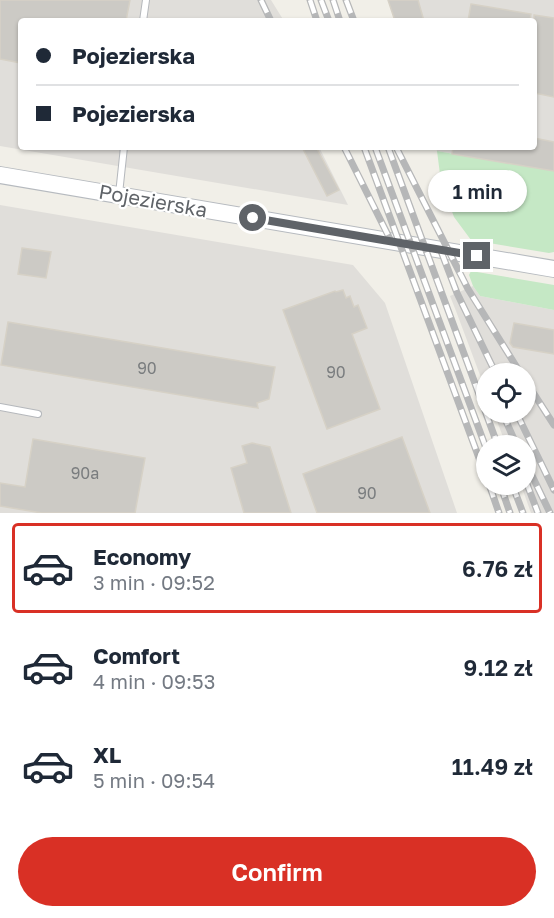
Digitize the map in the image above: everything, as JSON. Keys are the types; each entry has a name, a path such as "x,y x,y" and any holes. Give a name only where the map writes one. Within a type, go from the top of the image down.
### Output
{"street":[{"name":"Pojezierska","path":"0,175 554,269"}],"lane":[{"path":"143,18 146,0"},
{"path":"119,195 124,150"},
{"path":"0,407 38,414"}],"shaded area":[{"path":"0,0 271,0 282,18 18,18 18,149 0,146"},
{"path":"388,0 554,0 554,171 437,150 537,150 537,18 394,18"},
{"path":"24,150 320,150 348,205"},
{"path":"0,205 353,265 385,303 457,513 0,513"},
{"path":"473,286 480,296 554,310 554,513 531,513 525,495 536,495 536,435 502,435 498,423 536,423 536,363 476,365 450,296"}],"green space":[{"path":"437,151 554,171 554,252 471,240 454,217 441,182"},
{"path":"471,271 554,285 554,310 480,296 469,275"}],"building":[{"path":"0,0 130,0 127,18 18,18 18,62 0,59"},
{"path":"388,0 418,0 423,18 394,18"},
{"path":"471,4 531,14 530,18 469,18"},
{"path":"534,15 554,18 554,97 537,94 537,18 534,18"},
{"path":"537,139 554,142 554,171 452,154 453,150 537,150"},
{"path":"304,150 318,150 339,190 327,196"},
{"path":"22,248 51,252 46,278 18,274"},
{"path":"343,290 346,298 350,296 354,307 358,305 367,328 352,334 380,409 327,429 283,310"},
{"path":"8,322 275,367 269,399 257,403 258,408 1,365"},
{"path":"514,323 554,330 554,354 513,347 510,343"},
{"path":"402,437 430,513 317,513 303,474"},
{"path":"33,439 145,458 135,513 42,513 0,506 0,483 25,487"},
{"path":"252,443 270,447 291,513 244,513 231,468 247,463 242,446"}],"railway":[{"path":"261,0 270,18"},
{"path":"310,0 316,18"},
{"path":"321,0 328,18"},
{"path":"333,0 339,18"},
{"path":"346,0 353,18"},
{"path":"346,150 390,239"},
{"path":"365,150 476,450"},
{"path":"376,150 481,435"},
{"path":"389,150 494,435"},
{"path":"398,150 468,289 514,363"},
{"path":"441,251 457,293 491,363"},
{"path":"536,397 554,425"},
{"path":"507,423 512,435"},
{"path":"521,423 554,490"},
{"path":"536,484 550,513"},
{"path":"493,495 499,513"},
{"path":"504,495 510,513"},
{"path":"516,495 523,513"},
{"path":"531,495 538,513"}],"route":[{"path":"253,218 477,256"}]}
